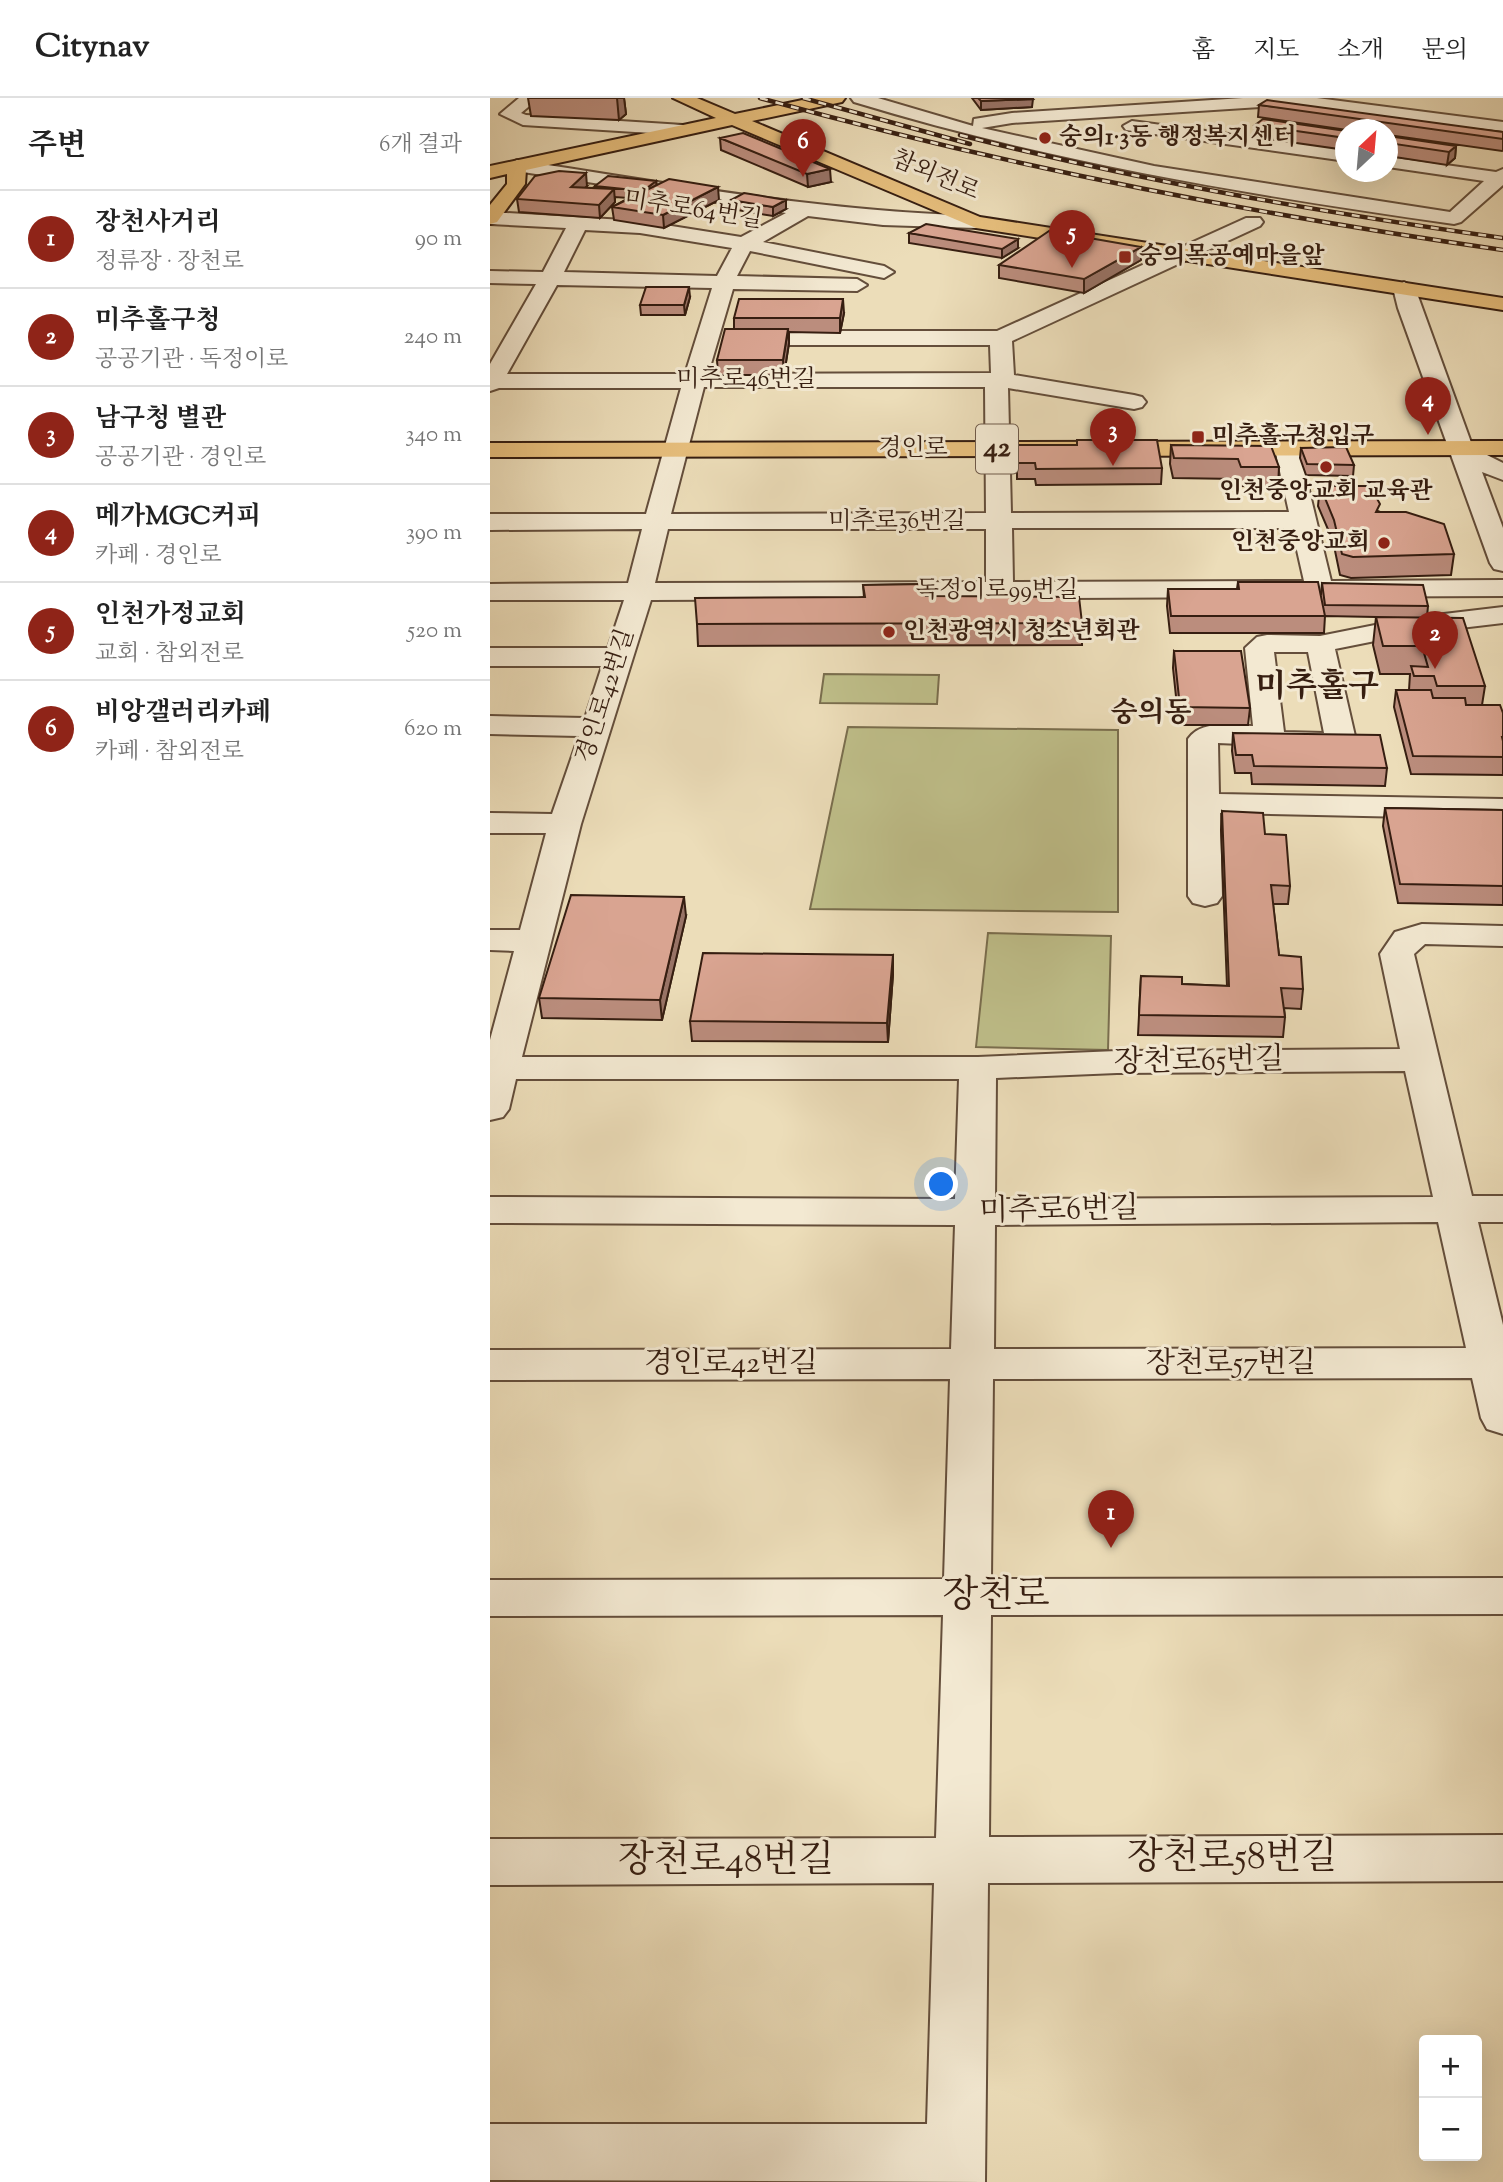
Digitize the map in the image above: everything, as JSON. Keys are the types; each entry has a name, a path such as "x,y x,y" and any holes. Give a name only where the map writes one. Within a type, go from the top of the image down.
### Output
{"main road":[{"name":"참외전로","path":"682,98 976,222 1050,236 1503,304"},
{"path":"490,172 836,98"},
{"path":"490,218 516,184 517,166"},
{"name":"경인로","path":"490,450 1503,448"}],"street":[{"path":"530,98 509,114 523,121 683,130"},
{"path":"860,98 1046,148 1202,181 1454,218 1502,177"},
{"path":"960,126 1098,105 1292,100 1357,102 1503,127"},
{"path":"1098,105 1114,123 1121,125 1335,154"},
{"path":"1398,163 1502,177"},
{"path":"517,166 883,219 976,222"},
{"path":"744,244 805,209"},
{"name":"미추로64번길","path":"490,218 578,221 744,244 884,272 857,285"},
{"path":"491,382 573,238 578,221"},
{"path":"708,338 1001,338 1253,222"},
{"path":"1028,251 1050,236"},
{"name":"경인로42번길","path":"490,1108 495,1068 565,824 638,592 674,450 724,282 744,244"},
{"path":"490,277 857,285 859,338"},
{"path":"1404,288 1503,563"},
{"path":"1000,591 996,387 1003,380 1001,338"},
{"name":"미추로46번길","path":"491,382 1003,380 1085,396 1134,402"},
{"path":"1287,449 1320,590"},
{"path":"1462,450 1503,473"},
{"name":"미추로36번길","path":"490,522 1304,520"},
{"name":"독정이로99번길","path":"490,592 1503,588"},
{"path":"1269,736 1259,648 1267,643 1320,644 1410,626 1503,615"},
{"path":"1205,896 1203,739 1211,734 1269,736 1279,741 1333,742 1340,736 1320,644"},
{"path":"490,657 618,657"},
{"path":"490,725 595,726"},
{"path":"1204,803 1503,810"},
{"path":"490,823 565,824"},
{"path":"1503,936 1422,934 1407,939 1397,954 1503,1418"},
{"path":"490,940 533,941"},
{"name":"장천로65번길","path":"978,1068 1117,1062 1420,1060"},
{"path":"490,2151 956,2167 978,1068 495,1068"},
{"name":"미추로6번길","path":"490,1210 975,1212 1503,1209"},
{"name":"장천로57번길","path":"972,1364 1490,1363"},
{"name":"경인로42번길","path":"490,1364 972,1364"},
{"name":"장천로","path":"490,1598 1503,1596"},
{"name":"장천로58번길","path":"962,1861 1503,1858"},
{"name":"장천로48번길","path":"490,1862 962,1861"}],"green space":[{"path":"824,674 939,675 937,704 820,703"},
{"path":"848,727 1118,730 1118,912 810,909"},
{"path":"988,933 1111,936 1108,1050 976,1047"}],"building":[{"path":"978,98 1032,98 1033,99 981,101"},
{"path":"1267,100 1503,132 1503,139 1398,124 1398,119 1359,119 1259,105"},
{"path":"1263,119 1335,129 1335,136 1255,125"},
{"path":"743,133 830,169 807,174 720,138"},
{"path":"1398,137 1456,146 1449,152 1398,144"},
{"path":"559,171 586,173 571,187 614,189 599,205 517,199 535,176"},
{"path":"608,176 656,181 643,191 595,186"},
{"path":"669,179 718,187 663,215 612,207"},
{"path":"744,193 786,200 773,207 731,200"},
{"path":"926,224 1018,239 1002,249 909,233"},
{"path":"1049,231 1141,247 1084,279 999,265"},
{"path":"646,287 689,287 684,305 640,305"},
{"path":"739,299 843,299 840,318 734,318"},
{"path":"725,329 788,329 783,360 717,360"},
{"path":"1077,440 1157,440 1162,468 1036,469 1035,463 1018,463 1017,445 1077,445"},
{"path":"1171,445 1271,446 1279,467 1241,467 1238,459 1174,458"},
{"path":"1346,447 1354,465 1307,464 1301,448"},
{"path":"1320,486 1370,486 1380,504 1376,512 1406,512 1444,524 1454,554 1353,557 1342,554 1334,520"},
{"path":"1238,582 1318,582 1325,616 1171,616 1168,589 1239,589"},
{"path":"1322,583 1423,585 1428,606 1325,605"},
{"path":"927,584 926,596 1079,597 1082,623 697,624 695,598 865,597 863,585"},
{"path":"1376,617 1463,618 1485,686 1437,686 1434,676 1414,676 1411,666 1428,667 1422,646 1383,646"},
{"path":"1174,651 1241,651 1250,708 1180,707"},
{"path":"1396,690 1431,690 1433,698 1465,698 1466,705 1500,705 1503,713 1503,757 1413,756"},
{"path":"1233,733 1380,735 1387,768 1254,766 1252,755 1236,755"},
{"path":"1385,808 1503,810 1503,886 1400,884"},
{"path":"1222,811 1263,813 1265,834 1286,835 1290,886 1271,885 1279,955 1301,957 1303,989 1281,988 1285,1017 1139,1015 1141,976 1182,977 1182,984 1229,986"},
{"path":"571,895 684,897 660,1000 539,998"},
{"path":"703,953 893,955 887,1023 690,1021"}],"railway":[{"path":"760,98 944,145 1129,186 1315,221 1503,250"},
{"path":"803,98 970,144"},
{"path":"960,135 1095,167 1230,194 1503,238"}],"place":[{"name":"숭의1·3동 행정복지센터","path":"1045,138"},
{"name":"비앙갤러리카페","path":"803,177"},
{"name":"숭의목공예마을앞","path":"1125,257"},
{"name":"인천가정교회","path":"1072,268"},
{"name":"메가MGC커피","path":"1428,435"},
{"name":"미추홀구청입구","path":"1198,437"},
{"name":"남구청 별관","path":"1113,466"},
{"name":"인천중앙교회 교육관","path":"1326,467"},
{"name":"인천중앙교회","path":"1384,543"},
{"name":"인천광역시 청소년회관","path":"889,632"},
{"name":"미추홀구청","path":"1435,669"},
{"name":"장천사거리","path":"1111,1548"}],"district":[{"name":"미추홀구","path":"1317,688"},
{"name":"숭의동","path":"1151,714"}]}
